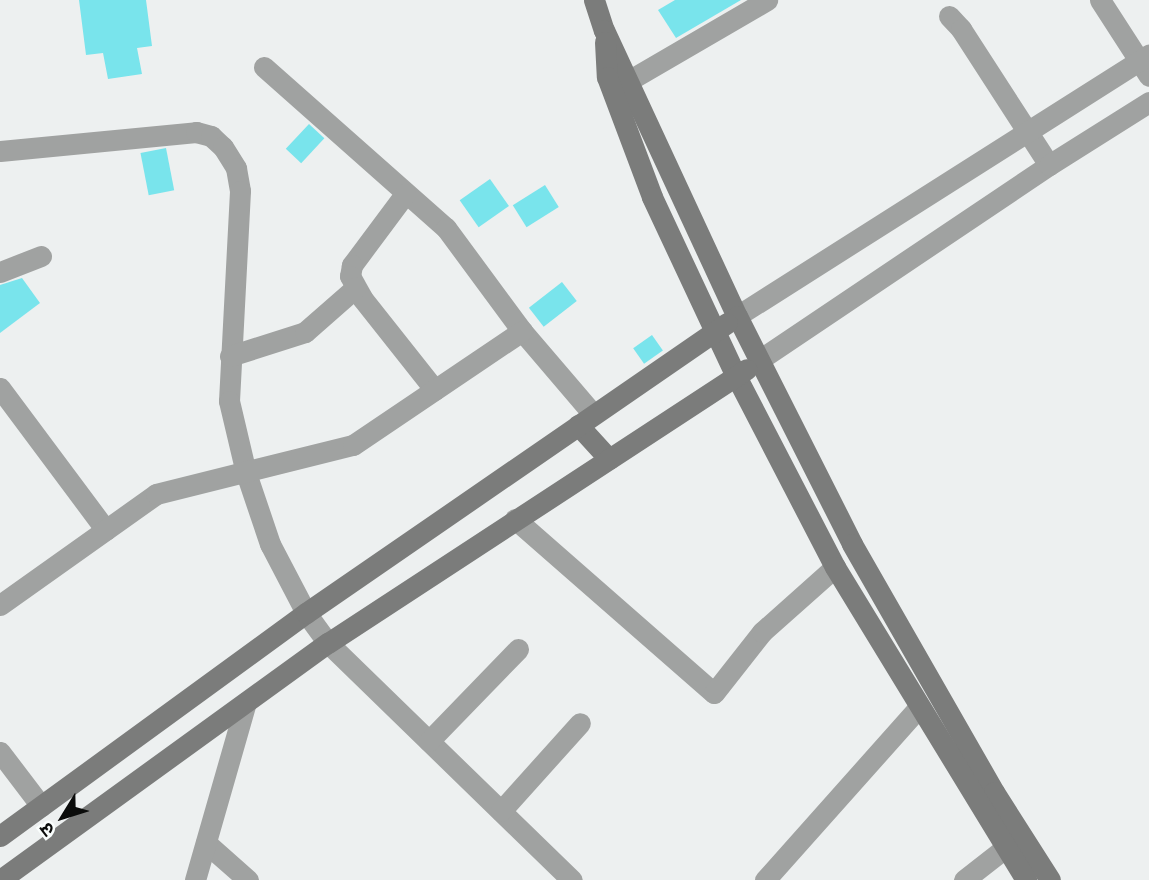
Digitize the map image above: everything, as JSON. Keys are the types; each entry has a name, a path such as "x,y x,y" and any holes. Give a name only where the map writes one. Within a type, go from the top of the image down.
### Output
{"street":[{"path":"594,0 622,81 652,197 736,376 835,567 1026,880"},
{"path":"622,81 767,0"},
{"path":"0,836 306,613 737,316 1026,132 1146,64 1100,0"},
{"path":"949,16 961,29 1049,164"},
{"path":"264,67 446,228 586,420 609,459"},
{"path":"622,81 859,556 994,792 1050,880"},
{"path":"0,880 328,643 736,376 1049,164 1149,102"},
{"path":"0,152 197,132 211,136 223,147 236,169 240,191 229,401 246,473 270,544 306,613 328,643 572,880"},
{"path":"405,194 352,265 350,276 355,288 435,390"},
{"path":"0,272 41,256"},
{"path":"230,356 305,332 355,288"},
{"path":"0,605 156,494 353,445 523,331"},
{"path":"0,388 106,530"},
{"path":"515,519 713,693 762,632 835,567"},
{"path":"429,741 517,649"},
{"path":"195,880 246,702"},
{"path":"765,880 919,707"},
{"path":"501,811 580,723"},
{"path":"0,752 41,806"},
{"path":"206,843 248,880"},
{"path":"964,880 1005,848"}],"building":[{"path":"79,0 146,0 152,46 137,48 142,74 108,79 103,53 86,55"},
{"path":"675,0 741,0 676,38 658,10"},
{"path":"309,124 324,138 301,163 286,149"},
{"path":"166,148 174,190 149,195 140,153"},
{"path":"490,179 509,206 479,227 460,200"},
{"path":"545,185 559,207 527,227 513,205"},
{"path":"22,278 40,303 0,333 0,285"},
{"path":"562,282 577,301 544,327 529,308"},
{"path":"652,335 663,351 644,364 633,348"}]}
